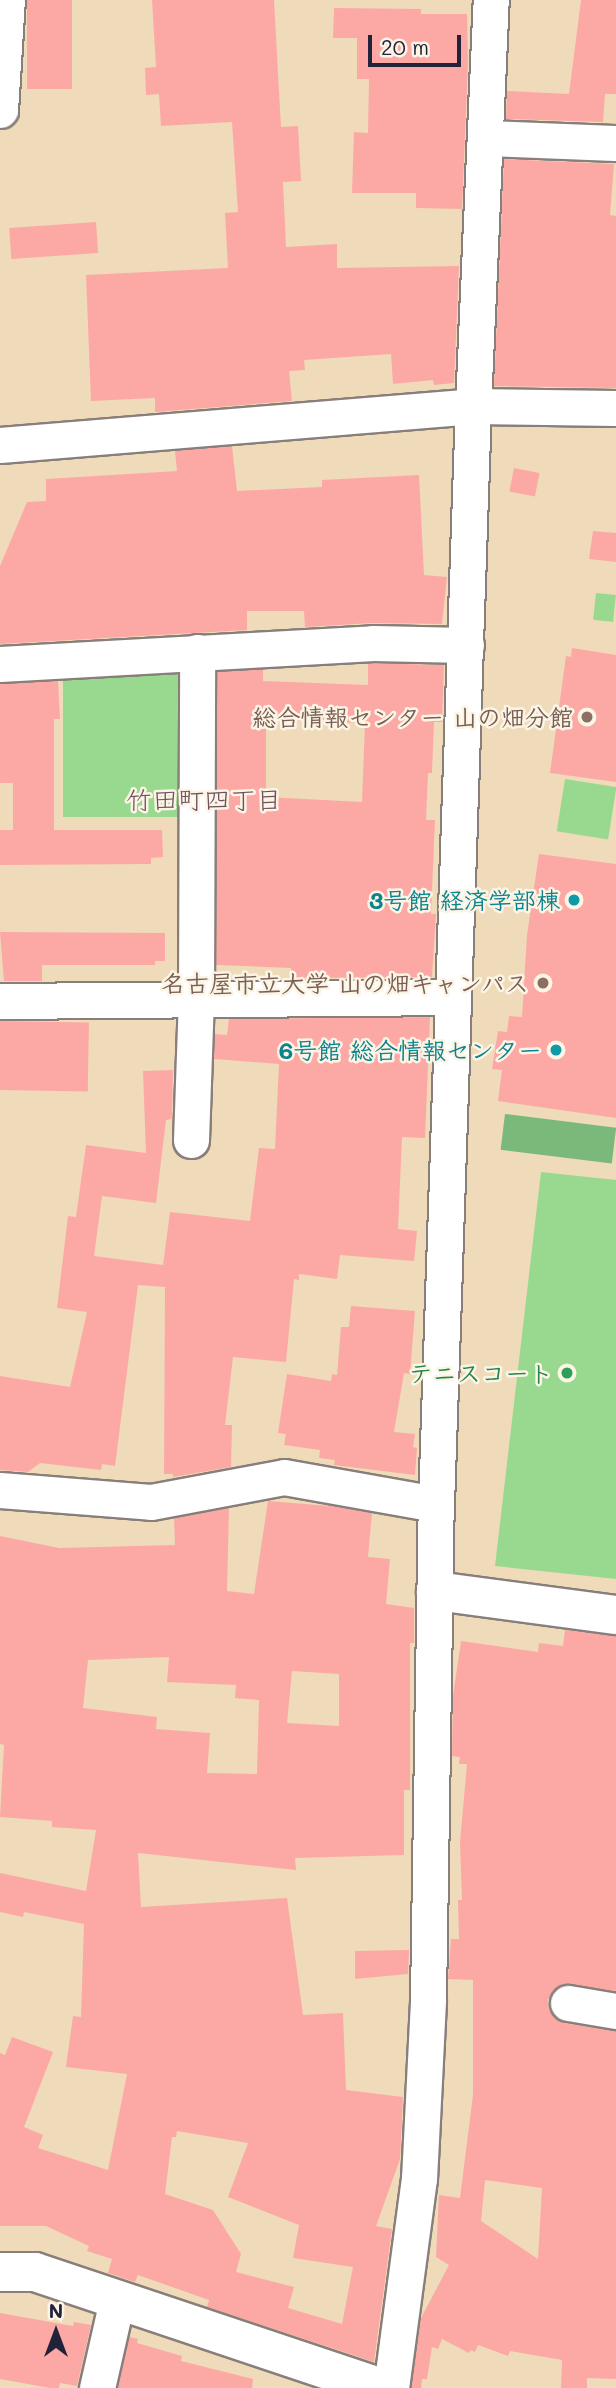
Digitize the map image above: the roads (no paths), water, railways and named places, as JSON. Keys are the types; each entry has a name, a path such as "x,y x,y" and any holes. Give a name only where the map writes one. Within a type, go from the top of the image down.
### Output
{"street":[{"path":"0,110 7,0"},
{"path":"391,2388 419,2179 428,1999 436,1504 473,406 491,0"},
{"path":"486,138 616,143"},
{"path":"0,445 473,406 616,408"},
{"path":"0,664 373,643 466,645"},
{"path":"191,1140 196,997 197,652"},
{"path":"0,1001 196,997 453,997"},
{"path":"0,1490 151,1502 284,1477 436,1504"},
{"path":"436,1591 616,1615"},
{"path":"568,2003 616,2011"},
{"path":"0,2272 35,2272 382,2388"},
{"path":"97,2388 117,2300"}],"place":[{"name":"総合情報センター 山の畑分館","path":"587,717"},
{"name":"3号館 経済学部棟","path":"574,900"},
{"name":"名古屋市立大学 山の畑キャンパス","path":"543,983"},
{"name":"6号館 総合情報センター","path":"556,1050"},
{"name":"テニスコート","path":"567,1373"}],"district":[{"name":"竹田町四丁目","path":"204,800"}]}
